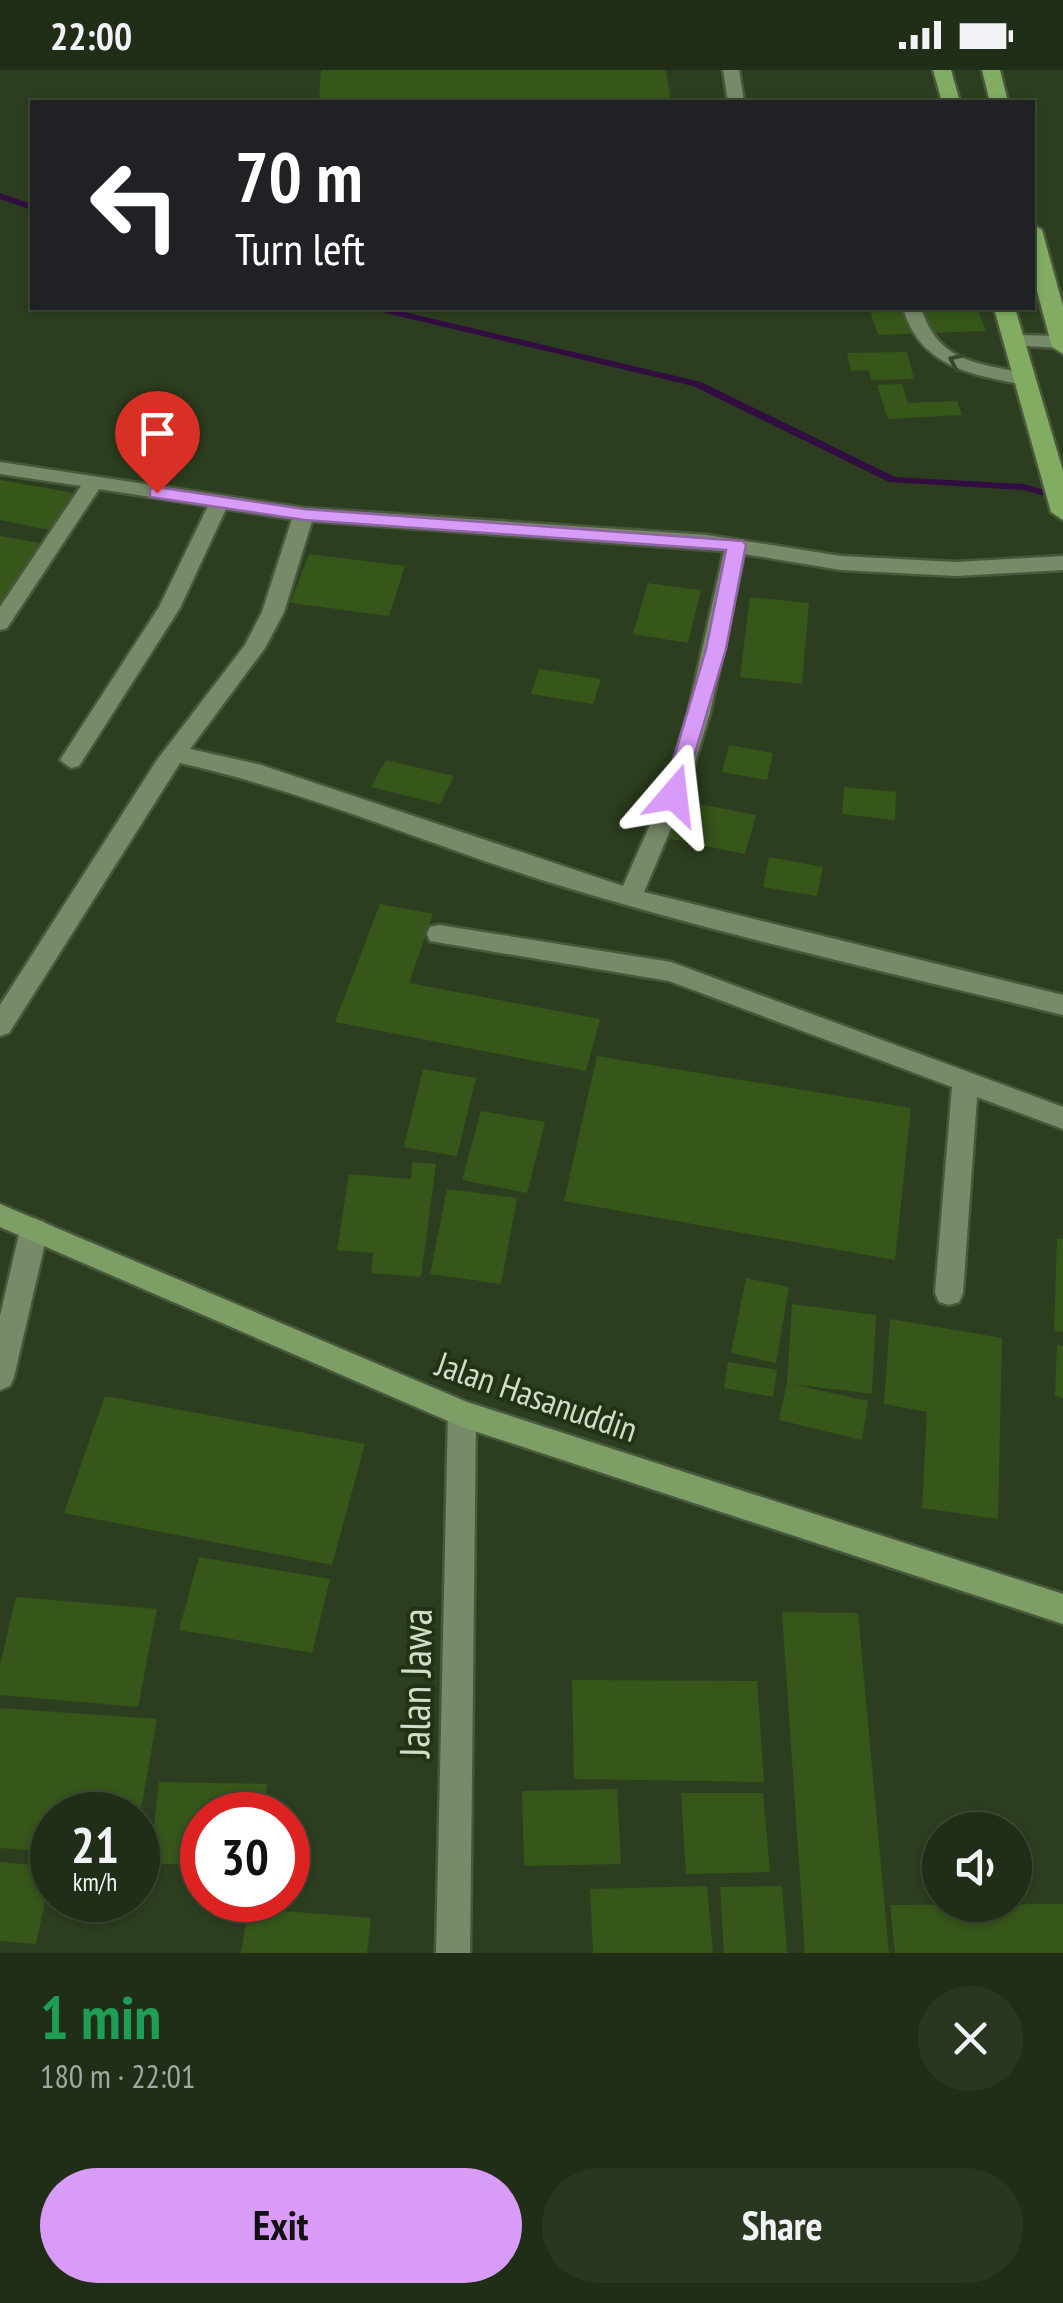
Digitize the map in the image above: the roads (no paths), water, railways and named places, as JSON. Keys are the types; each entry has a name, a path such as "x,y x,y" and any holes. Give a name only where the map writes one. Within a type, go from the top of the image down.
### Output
{"highway":[{"path":"942,70 950,100"},
{"path":"991,70 998,100"},
{"path":"1035,241 1062,343"},
{"path":"1005,310 1059,498"}],"main road":[{"name":"Jalan Hasanuddin","path":"0,1215 462,1414 1063,1610"}],"street":[{"path":"732,70 736,100"},
{"path":"913,310 921,337 948,359 979,371 1026,379"},
{"path":"1014,341 1062,343"},
{"path":"0,468 304,514 736,545 841,563 1006,568 1063,563"},
{"path":"0,624 93,484"},
{"path":"72,760 169,608 220,501"},
{"path":"0,1026 175,754 254,648 273,612 304,514"},
{"path":"630,897 674,795 699,713 736,545"},
{"path":"175,754 253,771 630,897 718,922 1063,1005"},
{"path":"439,934 670,972 1063,1118"},
{"path":"949,1293 965,1082"},
{"path":"0,1377 34,1230"},
{"name":"Jalan Jawa","path":"452,1953 462,1414"}],"waterway":[{"path":"0,196 30,206"},
{"path":"385,310 697,384 893,480 1023,487 1063,498"}]}
